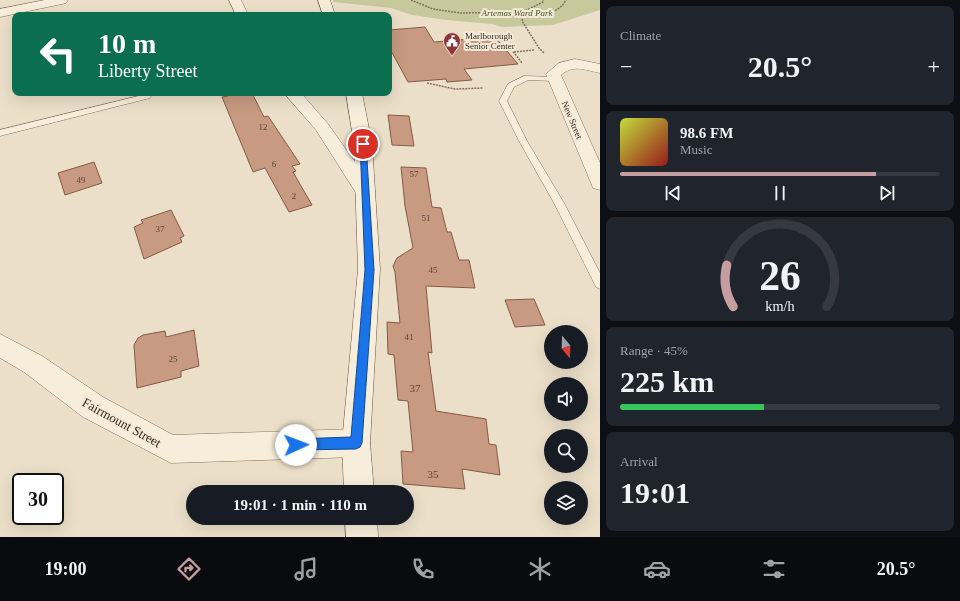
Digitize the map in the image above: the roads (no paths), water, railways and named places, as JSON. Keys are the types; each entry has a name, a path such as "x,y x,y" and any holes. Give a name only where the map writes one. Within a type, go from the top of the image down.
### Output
{"street":[{"path":"0,13 62,0"},
{"path":"235,0 241,12"},
{"path":"324,0 328,12"},
{"path":"556,79 553,74 561,66 569,64 600,69"},
{"name":"New Street","path":"556,79 568,112 600,183"},
{"path":"296,96 301,100 323,130 347,168 365,191"},
{"path":"355,96 363,144 369,270 356,443 359,485"},
{"name":"Fairmount Street","path":"0,344 33,364 93,407 171,449 356,443"},
{"path":"361,525 362,537"}],"lane":[{"path":"556,79 527,78 511,86 503,101 560,203 600,284"},
{"path":"0,133 147,96"}],"place":[{"name":"Marlborough Senior Center","path":"452,56"}],"park label":[{"name":"Artemas Ward Park","path":"517,13"}]}
